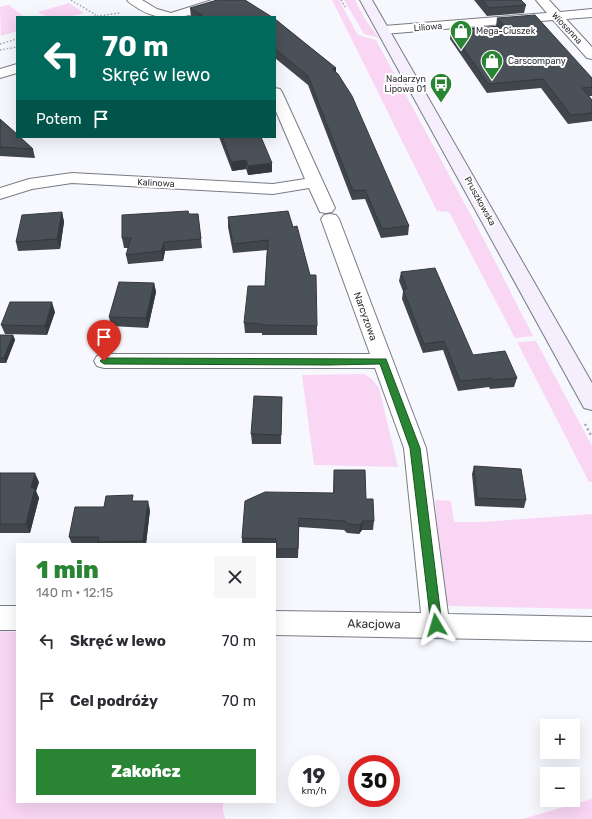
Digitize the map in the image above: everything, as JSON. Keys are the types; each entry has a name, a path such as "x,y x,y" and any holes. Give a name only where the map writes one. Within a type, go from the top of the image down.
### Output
{"street":[{"path":"133,0 154,12 168,16"},
{"path":"175,16 225,0"},
{"name":"Pruszkowska","path":"366,0 592,402"},
{"name":"Wiosenna","path":"542,0 592,55"},
{"name":"Liliowa","path":"384,30 592,13"},
{"path":"0,74 16,68"},
{"path":"276,94 314,182"},
{"name":"Kalinowa","path":"0,194 29,184 72,178 273,189 314,182"},
{"name":"Narcyzowa","path":"314,182 328,214 415,448 436,625"},
{"path":"104,361 383,361"},
{"path":"0,618 16,618"},
{"name":"Akacjowa","path":"276,622 592,629"}],"path":[{"path":"71,0 96,15 105,16"},
{"path":"0,43 16,39"},
{"path":"0,50 16,47"}],"shaded area":[{"path":"332,0 339,0 358,35 376,40 479,230 533,336 515,338 449,212 437,211"},
{"path":"344,0 355,0 365,19 379,38 364,34"},
{"path":"69,3 84,13 70,16 46,16 38,12"},
{"path":"9,5 23,16 16,16 16,31 1,36 0,7"},
{"path":"536,341 592,446 592,482 589,482 517,342"},
{"path":"364,374 372,379 379,388 398,467 314,465 302,375"},
{"path":"435,500 451,501 454,522 482,522 592,514 592,609 449,606 445,602"},
{"path":"0,631 16,632 16,803 223,803 223,812 226,819 0,819"},
{"path":"592,799 592,819 522,819 564,807 580,807 580,802"}],"building":[{"path":"217,0 245,0 270,16 198,16 202,15 190,8"},
{"path":"482,0 521,0 526,5 489,8"},
{"path":"535,15 592,78 592,87 582,88 592,100 592,113 571,115 543,79 488,84 451,30 504,26 497,18"},
{"path":"276,20 336,68 332,69 338,74 352,96 409,226 382,229 365,190 353,191 308,76 276,50"},
{"path":"0,119 16,133 16,138 21,138 33,149 0,147"},
{"path":"222,138 261,138 272,163 248,166 246,160 231,162"},
{"path":"188,211 189,214 198,214 201,239 164,242 161,251 126,255 131,238 122,238 122,215"},
{"path":"288,211 293,227 297,226 310,275 316,275 317,326 262,325 244,323 248,286 265,286 268,240 233,244 228,217"},
{"path":"62,212 57,239 16,242 22,215"},
{"path":"435,268 473,355 505,351 517,378 493,380 492,378 460,381 444,341 424,344 403,289 407,289 401,272"},
{"path":"119,282 154,283 146,318 109,317"},
{"path":"10,302 52,302 45,326 1,325"},
{"path":"0,335 13,335 4,358 0,358"},
{"path":"254,396 282,397 281,435 251,434"},
{"path":"474,466 521,469 526,500 477,498"},
{"path":"334,470 365,470 366,499 373,499 374,521 363,521 360,525 348,524 345,521 299,518 298,549 276,549 276,539 242,538 245,501 265,492 334,493"},
{"path":"0,473 35,473 31,488 35,488 26,524 0,524"},
{"path":"133,495 132,501 148,501 143,541 98,542 99,537 69,537 75,507 104,507 106,496"}],"place":[{"name":"Mega-Ciuszek","path":"461,50"},
{"name":"Carscompany","path":"492,80"},
{"name":"Nadarzyn Lipowa 01","path":"441,104"}],"route":[{"path":"104,361 383,361 415,448 436,625"}]}
